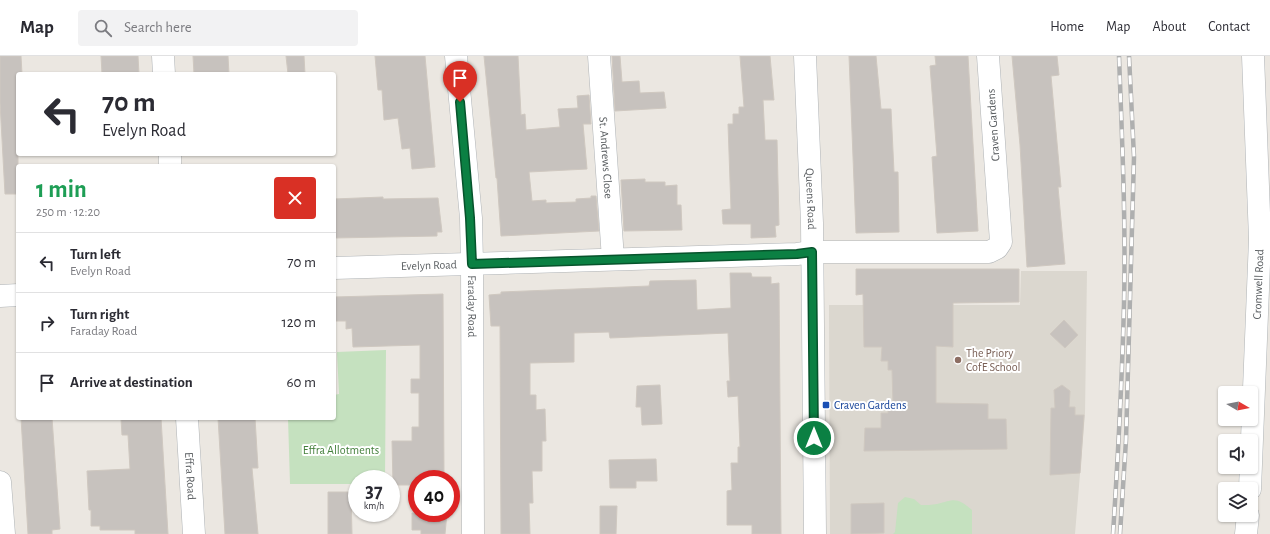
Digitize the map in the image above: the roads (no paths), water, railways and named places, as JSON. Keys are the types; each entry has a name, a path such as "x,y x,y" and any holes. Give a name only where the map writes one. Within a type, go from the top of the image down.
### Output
{"street":[{"path":"163,56 164,72"},
{"name":"Faraday Road","path":"456,56 470,210 472,264 473,534"},
{"name":"St. Andrews Close","path":"599,56 613,259"},
{"name":"Queens Road","path":"805,56 810,128 814,534"},
{"name":"Craven Gardens","path":"812,252 989,252 1000,245 988,56"},
{"name":"Cromwell Road","path":"1250,482 1265,239 1253,56"},
{"name":"Evelyn Road","path":"336,268 797,254 812,252"},
{"path":"0,296 16,295"},
{"name":"Effra Road","path":"187,420 194,534"},
{"path":"0,482 4,534"},
{"path":"1246,534 1247,522"}],"railway":[{"path":"1113,534 1121,390 1124,273 1119,56"},
{"path":"1120,534 1126,440 1134,157 1129,56"}],"place":[{"name":"The Priory CofE School","path":"958,360"},
{"name":"Craven Gardens","path":"826,405"}],"park label":[{"name":"Effra Allotments","path":"341,450"}]}
